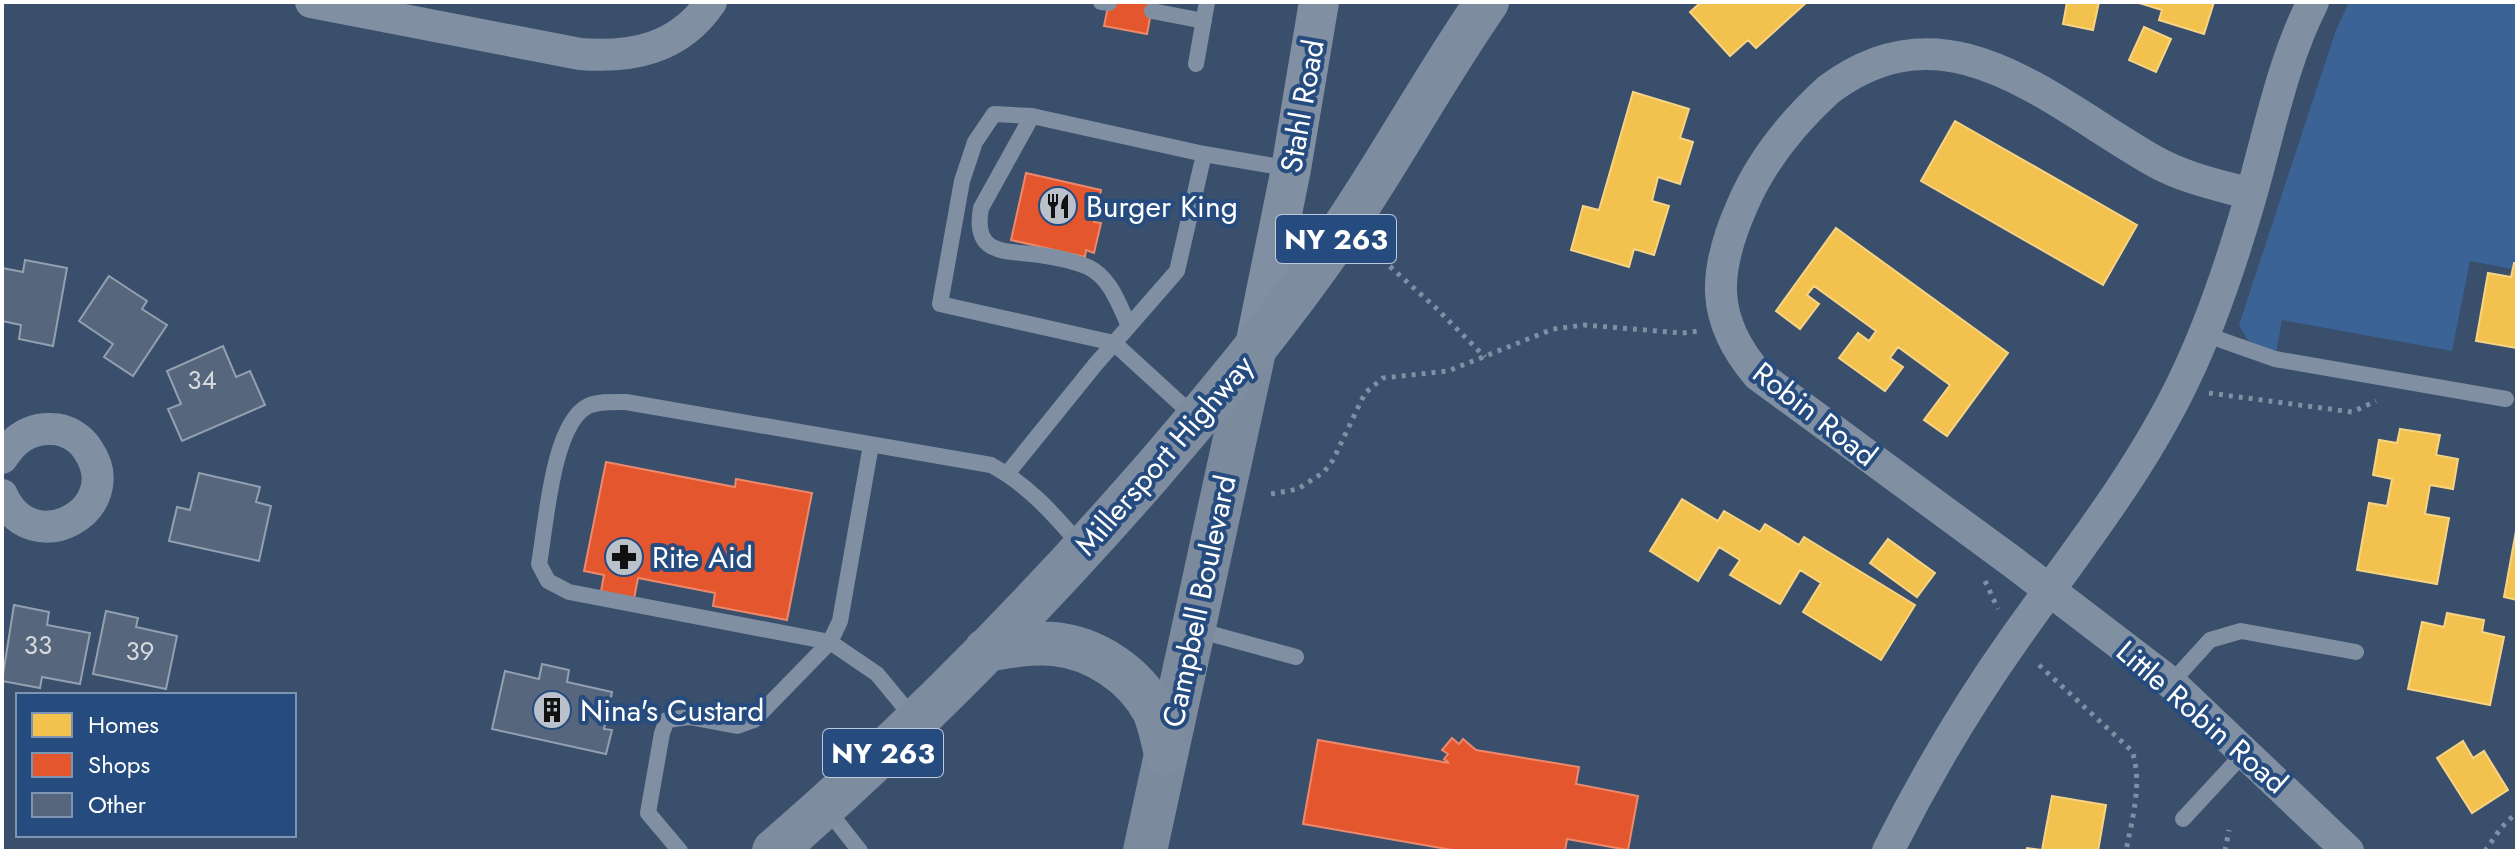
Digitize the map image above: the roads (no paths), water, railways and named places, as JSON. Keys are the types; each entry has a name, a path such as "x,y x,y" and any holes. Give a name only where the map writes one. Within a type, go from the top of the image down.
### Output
{"main road":[{"name":"Millersport Highway","path":"774,851 917,722 1084,549 1254,351 1341,232 1482,3"},
{"name":"Campbell Boulevard","path":"1145,851 1254,351"},
{"path":"986,650 1055,644 1110,663 1143,693 1155,713 1166,753"}],"street":[{"path":"311,2 580,54 614,57 645,51 680,33 711,2"},
{"name":"Stahl Road","path":"1254,351 1291,169 1319,2"},
{"path":"1888,851 1954,729 2137,468 2185,378 2224,281 2279,91 2313,2"},
{"name":"Robin Road","path":"2049,592 1758,375 1742,357 1726,326 1721,301 1721,272 1726,247 1750,187 1768,157 1813,104 1852,69 1874,56 1899,48 1929,44 1980,53 2155,162 2195,179 2251,194"},
{"path":"2,495 17,516 30,524 46,527 62,525 88,508 98,477 95,460 86,446 73,435 57,429 40,429 24,434 5,447"},
{"name":"Little Robin Road","path":"2049,592 2171,683 2348,851"}],"lane":[{"path":"1196,64 1207,2"},
{"path":"1152,11 1204,21"},
{"path":"1197,419 1114,343 940,304 962,181 975,142 994,114 1032,116 1204,154 1291,169"},
{"path":"1032,116 981,208 978,221 982,236 993,248 1012,254 1038,254 1089,267 1110,286 1129,326"},
{"path":"1007,474 1177,271 1204,154"},
{"path":"2204,334 2275,359 2506,399"},
{"path":"917,722 877,674 830,642 569,592 548,581 539,564 560,443 572,420 588,407 626,402 991,465 1041,500 1084,549"},
{"path":"680,851 648,813 667,720 689,717 737,726 754,720 830,642 840,621 871,445"},
{"path":"1193,630 1296,657"},
{"path":"2171,683 2210,640 2241,631 2356,652"},
{"path":"2183,819 2245,752"},
{"path":"825,807 860,851"}],"place":[{"name":"Burger King","path":"1058,206"},
{"name":"Rite Aid","path":"624,557"},
{"name":"Nina's Custard","path":"552,710"}]}
